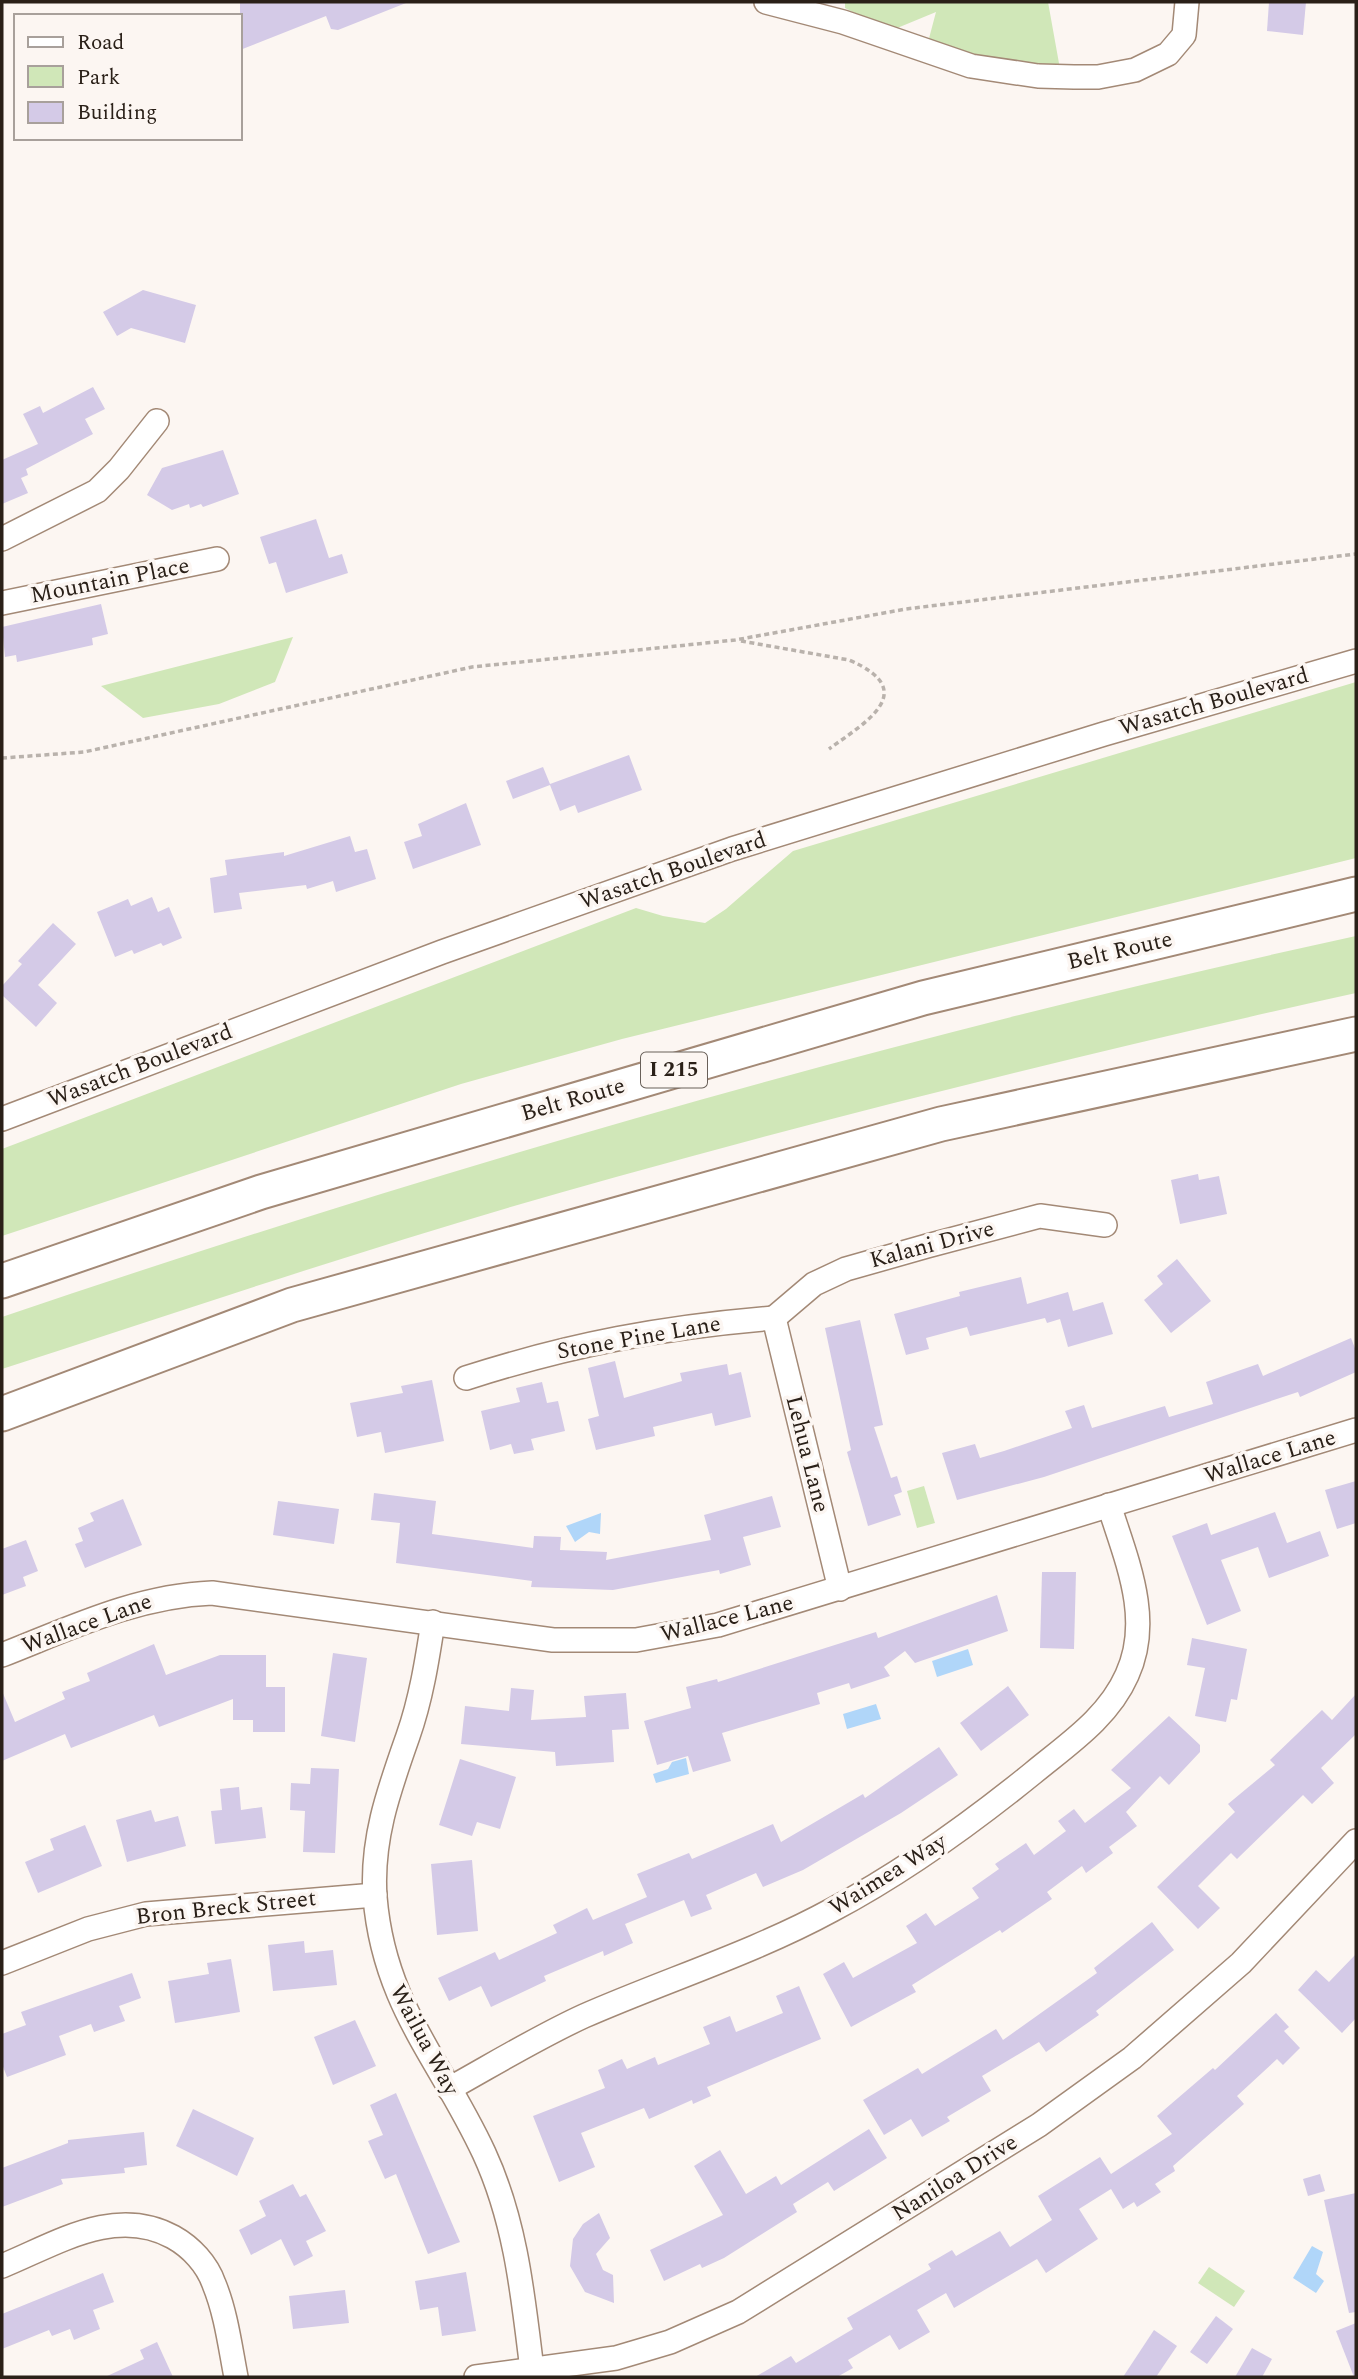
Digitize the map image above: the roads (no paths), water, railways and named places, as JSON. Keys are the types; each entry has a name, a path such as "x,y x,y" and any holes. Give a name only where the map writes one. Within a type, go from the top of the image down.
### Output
{"highway":[{"name":"Belt Route","path":"2,1281 261,1192 923,998 1356,894"},
{"path":"2,1414 292,1305 941,1124 1356,1034"}],"street":[{"path":"766,2 843,22 971,66 1038,76 1074,77 1135,70 1168,54 1184,36 1187,2"},
{"path":"2,539 97,491 119,469 157,421"},
{"name":"Mountain Place","path":"2,603 217,559"},
{"name":"Wasatch Boulevard","path":"2,1119 442,952 683,866 1104,734 1356,661"},
{"name":"Kalani Drive","path":"774,1318 814,1284 835,1274 927,1246 1040,1216 1105,1225"},
{"name":"Stone Pine Lane","path":"466,1378 557,1350 624,1335 774,1318"},
{"name":"Lehua Lane","path":"774,1318 840,1589"},
{"name":"Wallace Lane","path":"2,1656 128,1605 190,1594 233,1595 553,1640 636,1640 705,1629 1356,1430"},
{"name":"Waimea Way","path":"449,2089 584,2017 787,1933 833,1910 911,1864 959,1830 1092,1725 1119,1690 1136,1645 1138,1612 1135,1588 1109,1505"},
{"name":"Wailua Way","path":"433,1622 421,1690 382,1813 376,1854 375,1895 383,1952 395,1990 485,2155 506,2212 522,2283 531,2370"},
{"name":"Naniloa Drive","path":"476,2377 616,2358 670,2342 715,2323 1029,2132 1132,2057 1207,1995 1273,1930 1356,1841"},
{"name":"Bron Breck Street","path":"2,1963 88,1929 146,1914 375,1895"},
{"path":"2,2266 99,2227 123,2222 147,2225 164,2232 185,2244 201,2260 214,2281 236,2377"}],"water":[{"path":"601,1513 600,1534 589,1532 575,1542 566,1526"},
{"path":"968,1649 973,1665 937,1677 932,1661"},
{"path":"876,1704 881,1719 847,1729 843,1714"},
{"path":"686,1758 689,1774 656,1783 653,1774 668,1769 672,1762"},
{"path":"1312,2246 1323,2252 1316,2274 1324,2281 1316,2293 1293,2278"}]}
